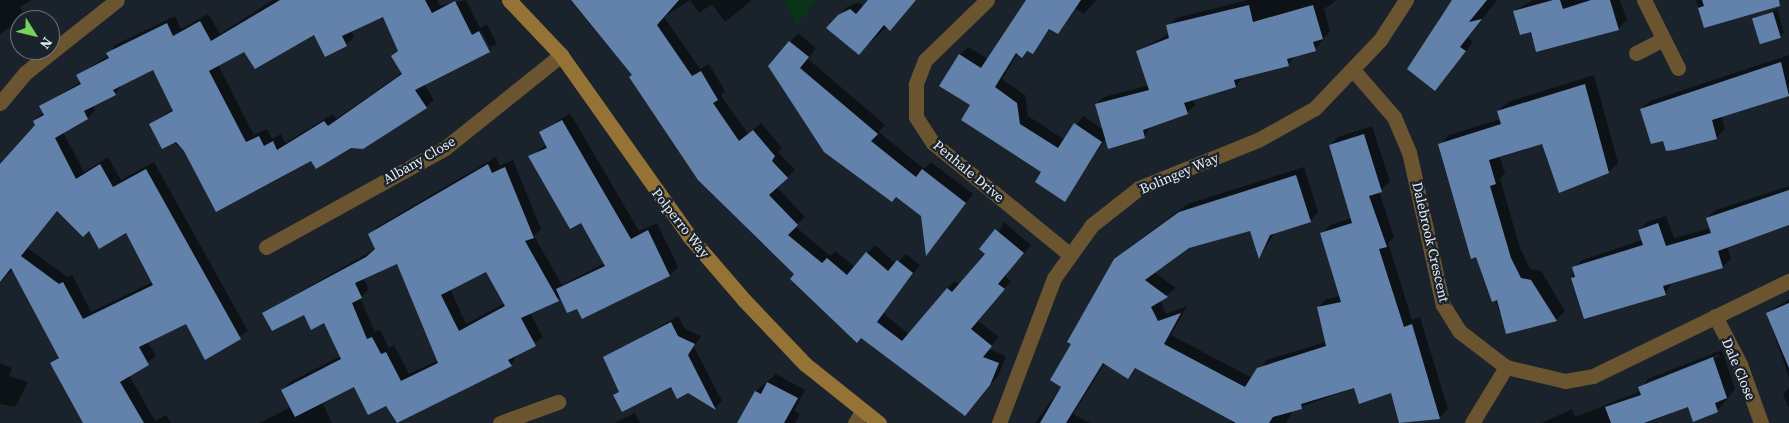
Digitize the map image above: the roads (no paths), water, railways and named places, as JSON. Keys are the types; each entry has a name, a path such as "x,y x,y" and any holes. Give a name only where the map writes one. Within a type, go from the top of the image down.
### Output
{"street":[{"path":"0,103 25,73 117,0"},
{"name":"Polperro Way","path":"509,0 561,55 689,236 805,364 859,418 879,423"},
{"name":"Penhale Drive","path":"987,0 925,60 916,84 916,117 933,143 1069,254"},
{"name":"Bolingey Way","path":"999,423 1034,320 1069,254 1092,225 1139,188 1258,140 1315,108 1354,71 1406,0"},
{"path":"1644,0 1678,68"},
{"path":"1636,53 1663,39"},
{"name":"Albany Close","path":"266,248 445,148 561,55"},
{"name":"Dalebrook Crescent","path":"1354,71 1394,116 1409,152 1443,305 1459,331 1506,367 1565,382 1593,376 1789,281"},
{"name":"Dale Close","path":"1715,316 1740,364 1761,423"},
{"path":"1472,423 1506,367"},
{"path":"500,423 558,402"}]}
